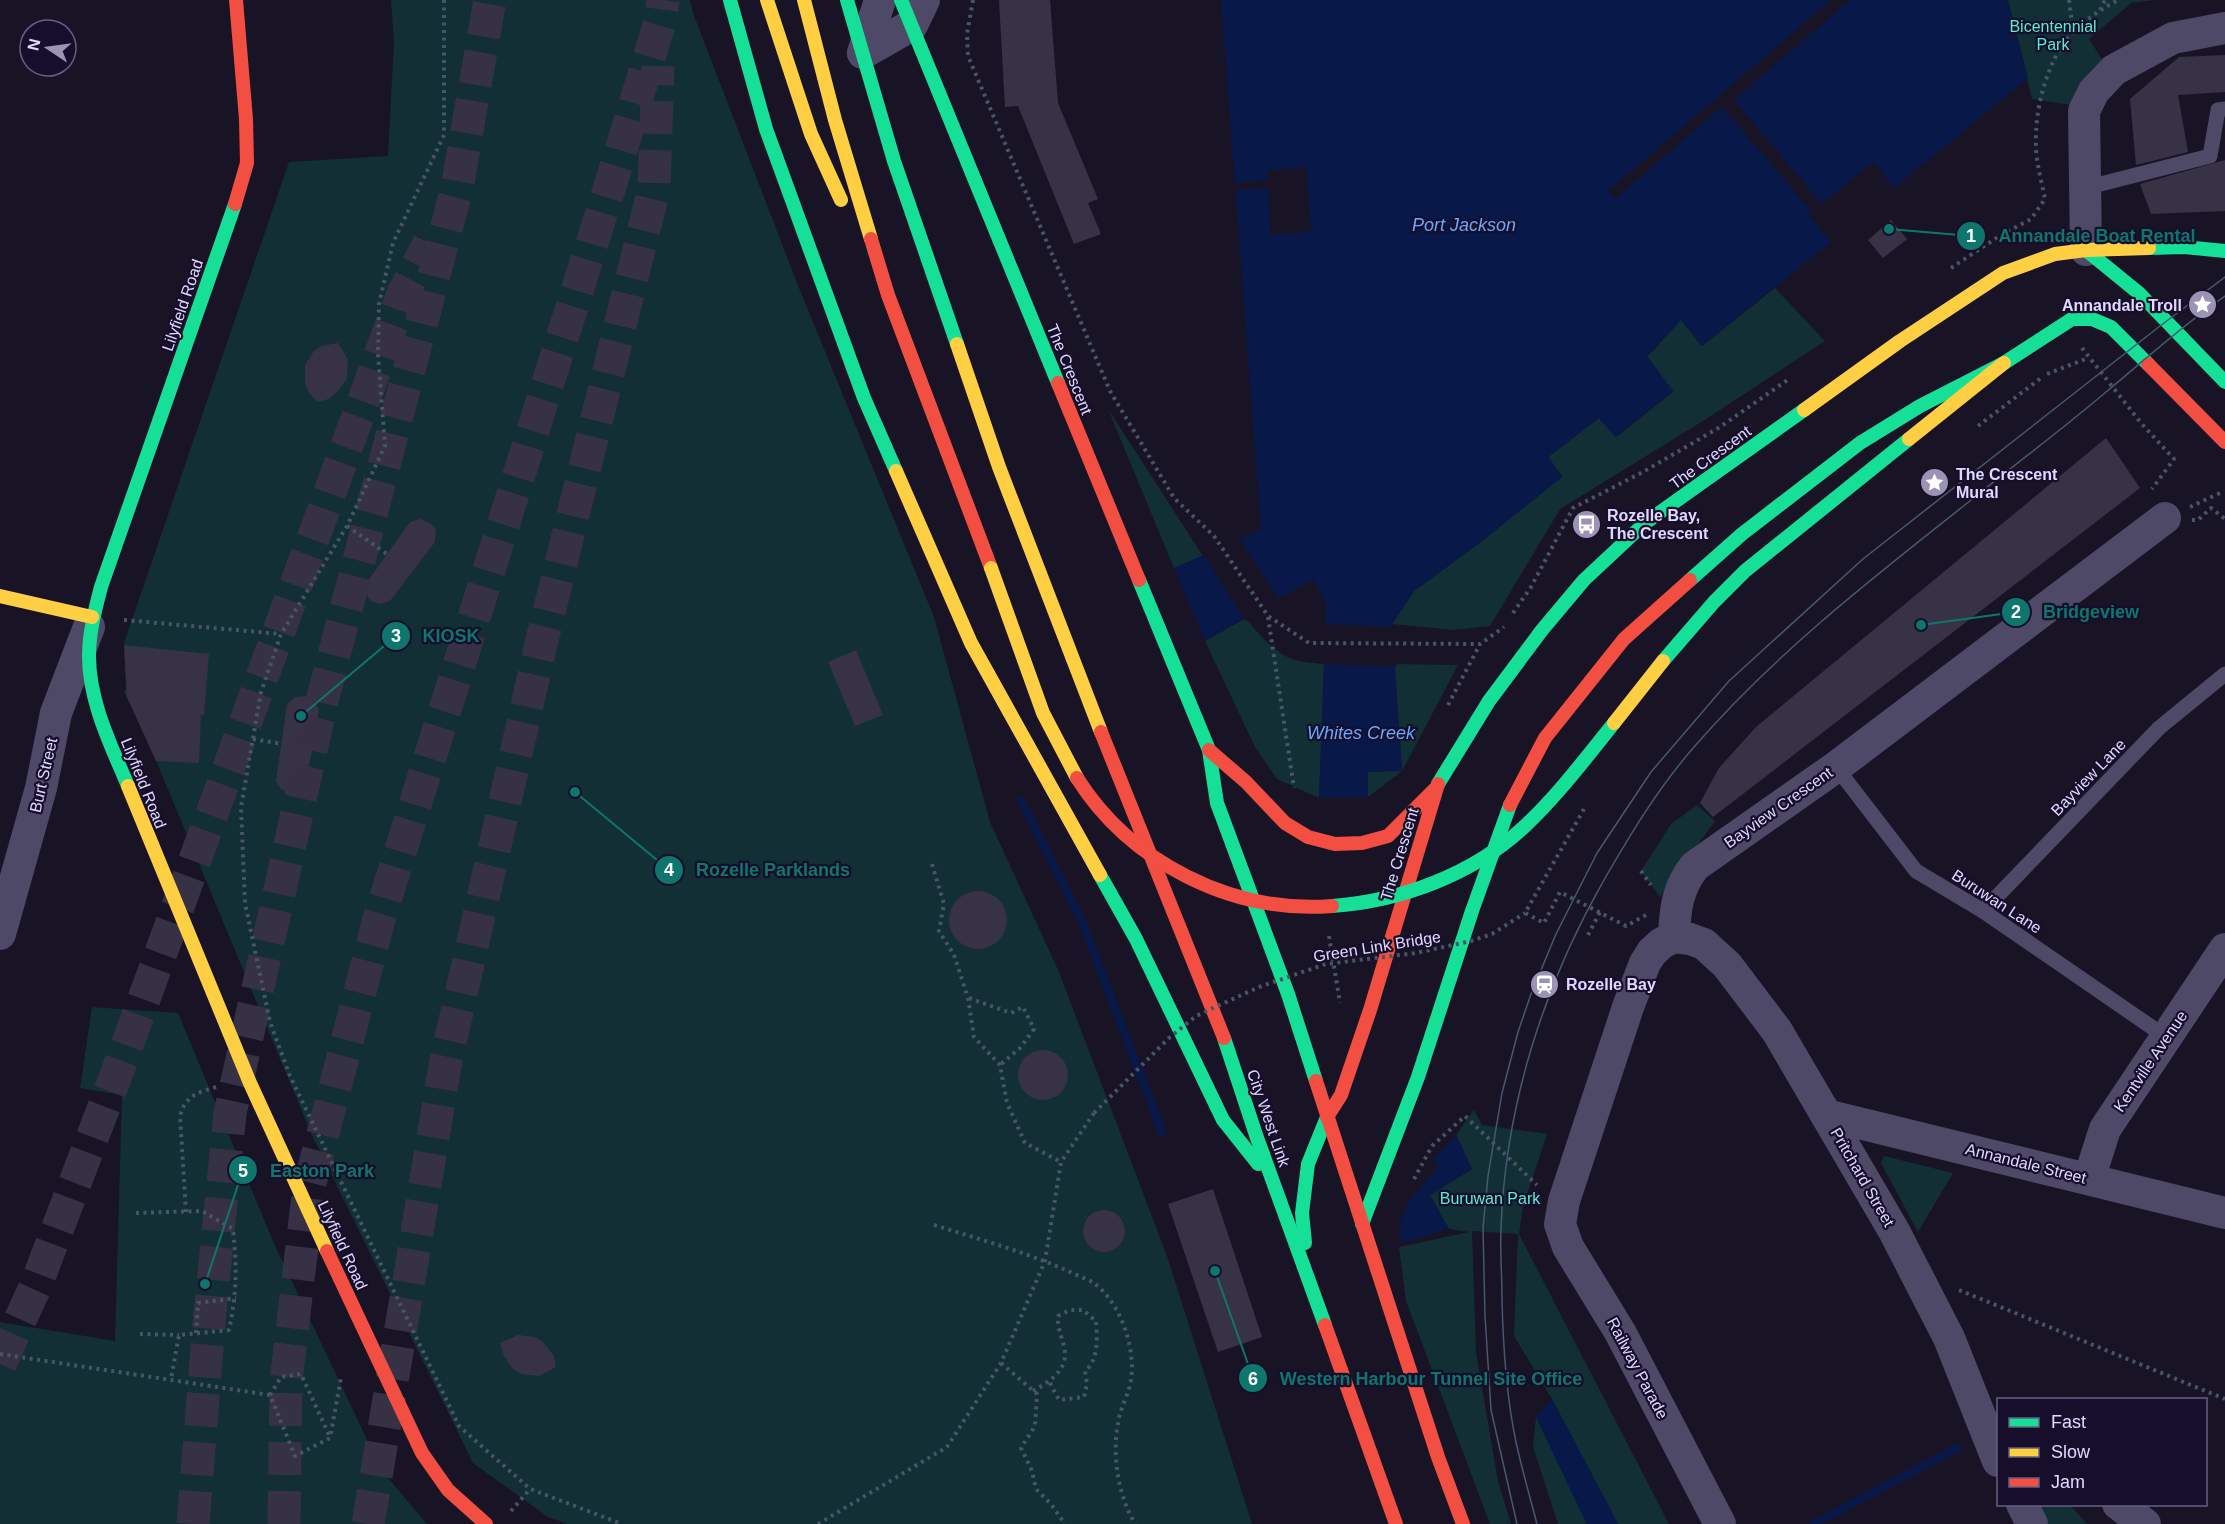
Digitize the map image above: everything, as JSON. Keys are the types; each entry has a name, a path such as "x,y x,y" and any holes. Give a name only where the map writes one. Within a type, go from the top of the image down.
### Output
{"main road":[{"name":"Lilyfield Road","path":"236,0 246,119 246,163 234,206 114,546 92,617 88,665 92,694 247,1076 419,1449 432,1471 460,1503 486,1524"},
{"path":"730,0 766,129 864,398 971,643 1136,939 1223,1120 1274,1184"},
{"path":"767,0 811,134 847,214 888,295"},
{"path":"804,0 835,120 888,295 1048,724 1071,771 1087,795 1120,832 1138,848 1168,868 1213,889 1245,900 1277,906 1339,907 1373,902 1436,884 1485,857 1519,832 1579,766 1714,602 1745,571 2004,363 2065,323 2084,317 2098,320 2111,327 2225,442"},
{"path":"847,0 854,50"},
{"path":"786,7 811,30 828,40"},
{"name":"The Crescent","path":"912,8 1209,750"},
{"name":"City West Link","path":"854,50 931,262 999,467 1099,727 1231,1056 1274,1184 1396,1524"},
{"name":"The Crescent","path":"1328,1117 1341,1095 1370,1010 1435,789 1489,701 1542,630 1584,580 1645,523 1900,341 1986,283 2023,265 2055,254 2086,250 2184,247 2225,251"},
{"path":"2086,250 2107,284"},
{"path":"2086,250 2140,294 2225,382"},
{"path":"2150,345 2158,372"},
{"path":"2193,373 2211,368 2225,360"},
{"path":"1362,1224 1418,1077 1472,911 1508,812 1545,738 1624,639 1742,534 1860,443 1920,406 2004,363"},
{"path":"2158,372 2175,374"},
{"path":"0,596 92,617"},
{"path":"1209,750 1246,782 1285,823 1308,837 1335,844 1362,843 1388,836 1435,789"},
{"path":"1209,750 1217,803 1288,994 1438,1457 1463,1524"},
{"path":"1311,1284 1302,1213 1308,1164 1328,1117"}],"street":[{"path":"854,50 880,0"},
{"path":"854,50 912,8"},
{"path":"2086,250 2084,111 2094,91 2114,69 2173,38 2225,28"},
{"name":"Bayview Crescent","path":"1675,924 1678,895 1685,879 1695,866 1836,767 2165,518"},
{"name":"Burt Street","path":"0,934 41,788 56,713 92,617"},
{"path":"1562,1207 1628,1007 1645,963 1675,924"},
{"name":"Pritchard Street","path":"1675,924 1689,939 1704,944 1727,965 1777,1031 1894,1231 1949,1338 1997,1458"},
{"name":"Kentville Avenue","path":"2090,1179 2105,1129 2225,949"},
{"name":"Annandale Street","path":"1827,1115 2225,1213"},
{"name":"Railway Parade","path":"1562,1207 1560,1224 1568,1246 1620,1332 1720,1524"},
{"path":"1949,1338 1997,1407"},
{"path":"2023,1506 2032,1524"},
{"path":"2121,1506 2145,1524"}],"lane":[{"path":"2085,188 2211,156 2218,110 2225,109"},
{"name":"Bayview Lane","path":"1983,911 2159,728 2225,674"},
{"name":"Buruwan Lane","path":"1836,767 1916,871 1983,911 2166,1036"}],"path":[{"path":"444,0 444,135 393,243 380,304 378,354 386,446 347,526 281,634 261,692 241,807 245,903 270,1022 290,1076 459,1426 530,1489 622,1524"},
{"path":"973,0 967,34 968,56 1110,392 1174,498 1214,536 1268,616 1308,643 1397,645"},
{"path":"2069,0 2073,32"},
{"path":"2100,10 2105,0"},
{"path":"2023,265 2001,235 2031,219 2045,200 2036,152 2037,113 2047,79 2058,52 2073,32 2100,10 2118,0"},
{"path":"2065,323 2088,358 2174,459 2152,489"},
{"path":"347,526 387,554"},
{"path":"1268,616 1294,790"},
{"path":"92,617 281,634"},
{"path":"1444,712 1480,644"},
{"path":"253,739 282,744"},
{"path":"818,1524 947,1447 1001,1363 1045,1261 1061,1162 1025,1143 1007,1103 1000,1065 974,1037 968,998 954,955 939,931 945,904 932,864"},
{"path":"1540,921 1544,923 1560,892 1626,926 1655,910 1675,924"},
{"path":"1588,935 1600,912"},
{"name":"Green Link Bridge","path":"1061,1162 1094,1113 1169,1038 1196,1017 1258,987 1326,964 1416,954 1471,941 1492,934 1525,913"},
{"path":"1328,929 1341,1007"},
{"path":"968,998 1011,1012 1023,1007 1034,1029 1020,1048 1000,1065"},
{"path":"186,1212 180,1116 183,1105 188,1098 197,1093 247,1076"},
{"path":"1410,1186 1432,1146 1465,1116 1562,1207"},
{"path":"136,1213 202,1211 234,1229 237,1268 236,1298 229,1330 179,1335 140,1334"},
{"path":"934,1225 1045,1261 1094,1283 1115,1306 1124,1326 1131,1352 1131,1379 1118,1422 1115,1467 1128,1512 1135,1524"},
{"path":"1915,1272 2225,1399"},
{"path":"196,1333 198,1303 236,1298"},
{"path":"1034,1391 1049,1382 1061,1369 1065,1355 1057,1326 1058,1316 1070,1310 1083,1310 1096,1321 1097,1340 1095,1356 1090,1367 1085,1371 1087,1384 1084,1397 1059,1400 1049,1382"},
{"path":"171,1379 179,1335"},
{"path":"0,1354 270,1395"},
{"path":"1001,1363 1037,1394 1035,1426 1021,1448 1032,1471 1036,1489 1051,1504 1065,1524"},
{"path":"270,1395 281,1377 301,1374 330,1438"},
{"path":"330,1438 341,1378"},
{"path":"270,1395 296,1456 330,1438"},
{"path":"508,1515 530,1489"}],"green space":[{"path":"391,0 690,0 799,288 934,617 990,822 1059,972 1167,1256 1252,1524 568,1524 548,1517 473,1463 311,1133 147,739 124,692 126,688 124,643 289,162 388,156 394,41"},
{"name":"Bicentennial Park","path":"2008,0 2156,0 2131,3 2089,39 2103,61 2090,71 2071,105 2032,99"},
{"path":"1775,288 1825,341 1703,421 1560,509 1490,626 1454,630 1392,624 1414,591 1482,541 1562,476 1548,457 1599,418 1616,437 1673,392 1647,357 1681,320 1702,346"},
{"path":"1108,409 1203,556 1174,568"},
{"path":"1246,618 1274,649 1299,661 1325,664 1319,798 1277,779 1255,747 1205,641"},
{"path":"1394,664 1458,665 1402,771 1368,797 1368,772 1402,770"},
{"path":"1697,805 1715,821 1660,897 1641,871 1671,824"},
{"path":"92,1007 178,1013 275,1246 382,1471 427,1524 0,1524 0,1322 115,1341 122,1095 80,1088"},
{"name":"Buruwan Park","path":"1474,1110 1482,1125 1547,1134 1523,1207 1519,1234 1669,1524 1618,1524 1552,1399 1514,1336 1518,1234 1472,1231 1476,1352 1498,1481 1511,1524 1490,1524 1406,1301 1399,1247 1469,1232 1449,1229 1430,1195 1472,1169 1456,1135"},
{"path":"1884,1156 1953,1173 1918,1232 1881,1163"},
{"path":"1536,1417 1587,1524 1558,1524 1533,1447"},
{"path":"2035,1506 2071,1506 2087,1524 2045,1524"}],"water":[{"name":"Port Jackson","path":"1221,0 2008,0 2028,78 1894,188 1873,162 1808,215 1831,242 1702,346 1681,320 1647,356 1673,391 1615,437 1599,418 1548,457 1562,477 1482,541 1414,591 1392,624 1402,771 1368,772 1368,797 1319,798 1326,603 1313,579 1205,641 1174,568 1261,530"},
{"path":"1456,1135 1472,1169 1430,1195 1449,1229 1403,1243 1400,1232 1404,1211 1439,1165 1432,1161"},
{"path":"1552,1399 1618,1524 1587,1524 1536,1417"}],"pier":[{"path":"1831,0 1850,0 1734,100 1821,203 1812,212 1722,107 1615,199 1608,191"},
{"path":"1306,167 1311,232 1271,235 1267,188 1235,190 1235,183 1268,180 1267,171"},
{"path":"1238,537 1280,601 1246,621 1202,552"},
{"path":"1323,624 1395,627 1396,667 1322,664"}],"building":[{"path":"999,0 1050,0 1058,103 1098,199 1088,203 1101,234 1074,244 1018,106 1005,107"},
{"path":"2225,55 2225,92 2178,95 2188,152 2136,165 2130,99 2179,57"},
{"path":"2225,160 2225,211 2151,214 2140,184"},
{"path":"1891,220 1907,239 1883,258 1868,240"},
{"path":"338,343 348,360 347,379 329,399 317,402 305,383 305,365 314,351 321,346"},
{"path":"2106,438 2140,488 1713,817 1700,803 1719,768 1756,727"},
{"path":"420,519 430,523 436,530 435,542 390,601 381,604 371,601 366,594 365,585 410,522"},
{"path":"124,645 209,654 204,715 201,715 199,763 156,761 127,697"},
{"path":"856,650 883,715 855,726 828,662"},
{"path":"305,696 315,700 319,711 306,784 298,791 288,792 281,789 276,781 287,704 295,697"},
{"path":"978,891 994,896 1002,904 1007,920 1002,936 994,944 978,949 962,944 954,936 949,920 954,904 962,896"},
{"path":"1048,1050 1061,1057 1067,1065 1067,1085 1061,1093 1053,1099 1038,1100 1025,1093 1019,1085 1018,1070 1025,1057 1033,1051"},
{"path":"1213,1189 1262,1337 1218,1352 1168,1204"},
{"path":"1104,1210 1119,1216 1125,1231 1119,1246 1104,1252 1089,1246 1083,1231 1089,1216"},
{"path":"518,1335 535,1337 543,1342 554,1356 556,1367 539,1376 521,1374 513,1369 504,1356 500,1343"}],"waterway":[{"path":"1021,801 1082,921 1162,1132"},
{"path":"1814,1524 1957,1448"}],"tunnel":[{"path":"193,1524 209,1323 230,1113 323,697 457,188 490,0"},
{"path":"284,1524 286,1381 309,1187 379,919 611,183 660,22 663,0"},
{"path":"368,1524 446,1060 541,644 654,189 658,66"},
{"path":"0,1364 36,1285 112,1086 402,296 429,243"}],"tram line":[{"path":"1517,1524 1491,1410 1485,1316 1483,1228 1488,1176 1502,1093 1518,1032 1556,934 1597,853 1651,772 1729,681 1863,559 2225,277"},
{"path":"1537,1524 1516,1442 1506,1370 1502,1316 1501,1246 1504,1183 1510,1137 1531,1048 1563,962 1604,880 1657,794 1694,747 1726,711 1795,645 1831,613 2225,296"}],"traffic: fast":[{"path":"730,0 766,129 864,398 896,471"},
{"path":"847,0 894,161 957,344"},
{"path":"901,0 1058,383"},
{"path":"128,786 102,723 93,690 89,656 93,622 101,587 235,204"},
{"path":"2149,248 2184,247 2225,251"},
{"path":"2086,250 2140,294 2225,382"},
{"path":"1690,580 1742,534 1860,443 1920,406 2004,363 2072,319 2092,319 2111,327 2148,364"},
{"path":"1438,784 1489,701 1542,630 1584,580 1645,523 1804,410"},
{"path":"1663,661 1714,602 1745,571 1909,439"},
{"path":"1139,580 1209,750 1217,803 1288,994 1316,1081"},
{"path":"1332,906 1384,898 1409,891 1434,883 1482,859 1504,844 1548,803 1614,723"},
{"path":"1362,1224 1418,1077 1472,911 1510,805"},
{"path":"1100,875 1136,939 1223,1120 1258,1164"},
{"path":"1224,1038 1256,1135 1325,1325"},
{"path":"1305,1243 1302,1213 1308,1164 1327,1117"}],"traffic: slow":[{"path":"767,0 811,134 841,200"},
{"path":"804,0 835,120 871,239"},
{"path":"1804,410 1900,341 2003,273 2055,254 2086,250 2149,248"},
{"path":"957,344 999,467 1101,732"},
{"path":"1909,439 2004,363"},
{"path":"896,471 971,643 1100,875"},
{"path":"991,568 1043,713 1077,778"},
{"path":"0,596 92,617"},
{"path":"1614,723 1663,661"},
{"path":"128,786 250,1083 327,1251"}],"traffic: jam":[{"path":"235,204 247,163 246,119 236,0"},
{"path":"871,239 888,295 991,568"},
{"path":"2148,364 2225,442"},
{"path":"1058,383 1139,580"},
{"path":"1510,805 1545,738 1624,639 1690,580"},
{"path":"1101,732 1224,1038"},
{"path":"1209,750 1246,782 1285,823 1308,837 1335,844 1362,843 1388,836 1435,789"},
{"path":"1077,778 1099,808 1125,835 1155,858 1187,876 1221,891 1257,901 1295,906 1332,906"},
{"path":"1327,1117 1341,1095 1370,1010 1438,784"},
{"path":"1316,1081 1438,1457 1463,1524"},
{"path":"327,1251 422,1453 448,1490 486,1524"},
{"path":"1325,1325 1396,1524"}],"place":[{"name":"Annandale Boat Rental","path":"1889,229"},
{"name":"Annandale Troll","path":"2203,305"},
{"name":"The Crescent Mural","path":"1935,483"},
{"name":"Rozelle Bay, The Crescent","path":"1586,524"},
{"name":"Bridgeview","path":"1921,625"},
{"name":"KIOSK","path":"301,716"},
{"name":"Rozelle Parklands","path":"575,792"},
{"name":"Rozelle Bay","path":"1545,984"},
{"name":"Western Harbour Tunnel Site Office","path":"1215,1271"},
{"name":"Easton Park","path":"205,1284"}],"water label":[{"name":"Whites Creek","path":"1361,733"}]}
